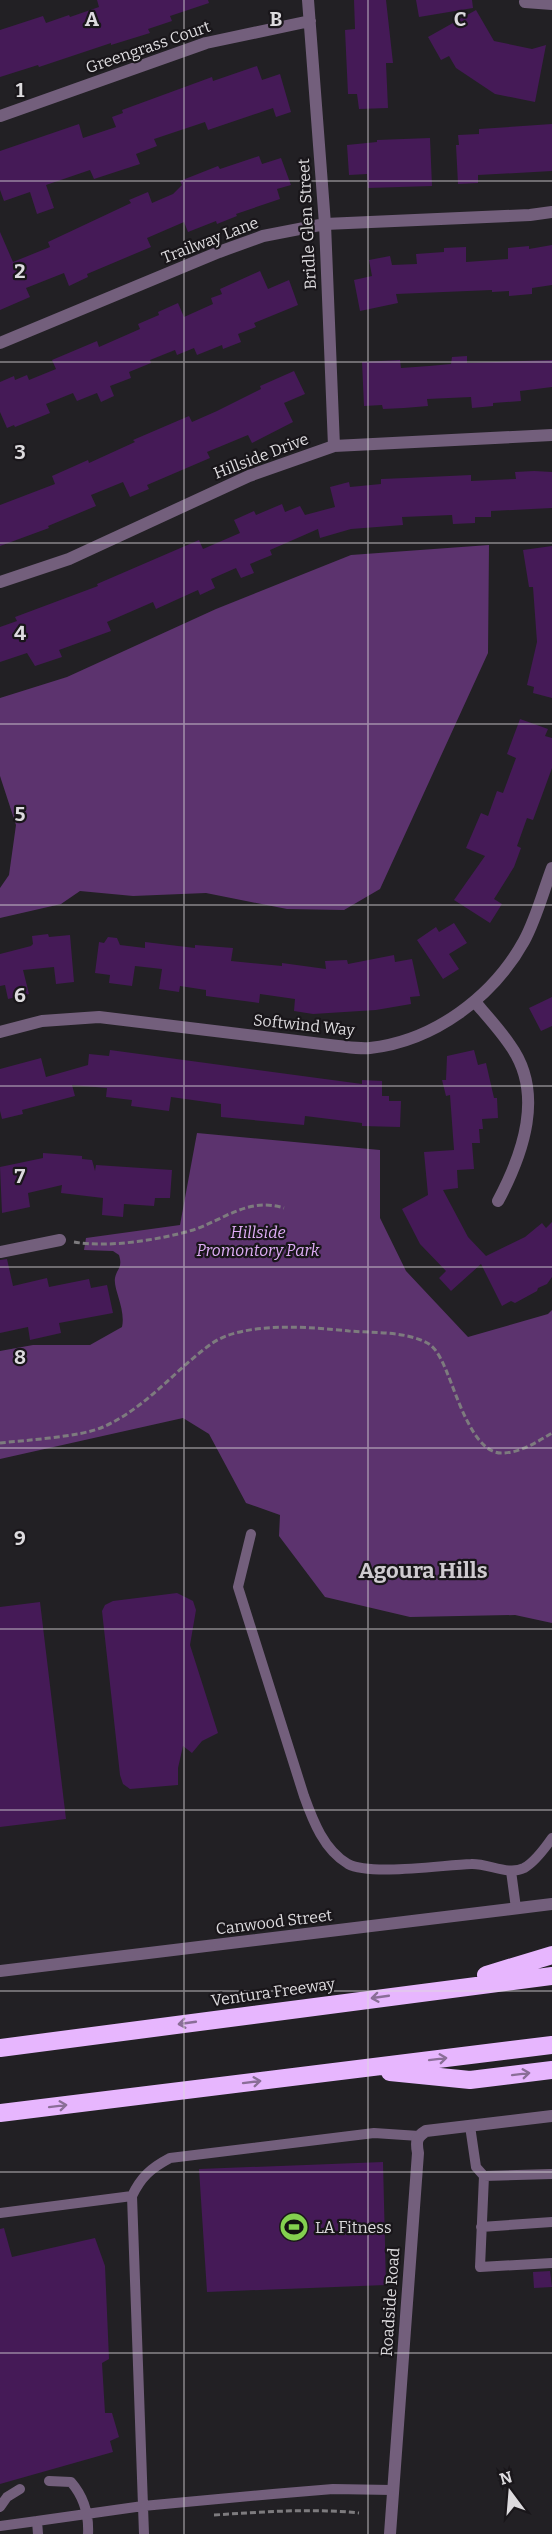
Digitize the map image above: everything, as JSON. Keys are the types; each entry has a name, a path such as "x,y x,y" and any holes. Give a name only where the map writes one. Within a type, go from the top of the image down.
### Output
{"highway":[{"path":"438,1990 552,1955"},
{"name":"Ventura Freeway","path":"0,2048 552,1976"},
{"path":"0,2113 552,2045"},
{"path":"359,2068 470,2080 552,2070"}],"street":[{"name":"Bridle Glen Street","path":"308,0 325,224 334,446"},
{"path":"525,2 552,4"},
{"name":"Greengrass Court","path":"0,116 206,43 310,21"},
{"name":"Trailway Lane","path":"0,343 263,236 325,224 530,215 552,212"},
{"name":"Hillside Drive","path":"0,582 69,559 249,477 334,446 552,435"},
{"name":"Softwind Way","path":"0,1032 42,1021 99,1017 370,1048 424,1032 475,1002 505,970 525,940 552,868"},
{"path":"475,1002 511,1046 523,1069 529,1107 523,1143 512,1174 498,1201"},
{"path":"0,1252 60,1240"},
{"name":"Canwood Street","path":"0,1971 552,1904"},
{"path":"419,2136 426,2131 552,2116"},
{"name":"Roadside Road","path":"390,2534 418,2153 416,2143 419,2136"}],"lane":[{"path":"251,1534 238,1587 304,1796 314,1822 331,1850 349,1864 371,1869 475,1863 511,1871 524,1868 541,1853 552,1838"},
{"path":"511,1871 516,1908"},
{"path":"470,2126 476,2167 484,2176 480,2267 552,2263"},
{"path":"144,2534 132,2196 139,2181 152,2167 170,2158 374,2133 390,2132 419,2136"},
{"path":"484,2176 552,2174"},
{"path":"0,2213 132,2196"},
{"path":"481,2227 552,2222"},
{"path":"49,2481 71,2482 78,2490 87,2512 88,2534"},
{"path":"0,2507 7,2497 20,2489"},
{"path":"0,2526 87,2512 143,2506 333,2489 392,2490"},
{"path":"37,2521 38,2534"}],"path":[{"path":"60,1240 92,1245 172,1236 196,1229 216,1218 251,1205 275,1205 285,1208"},
{"path":"0,1443 102,1427 141,1405 212,1343 232,1334 255,1329 315,1327 394,1335 416,1339 431,1345 442,1361 469,1424 484,1447 500,1454 525,1448 552,1433"},
{"path":"206,2516 272,2511 331,2510 359,2513"}],"green space":[{"path":"489,545 488,653 380,889 344,910 287,909 206,893 133,896 80,891 61,904 0,918 0,888 9,875 16,825 0,776 0,698 67,677 216,609 351,555"},
{"name":"Hillside Promontory Park","path":"197,1133 380,1150 380,1218 406,1271 468,1337 548,1314 552,1310 552,1623 515,1615 410,1617 325,1597 279,1536 280,1515 246,1503 209,1434 183,1418 0,1459 0,1351 33,1345 90,1345 122,1327 122,1313 115,1283 120,1265 119,1255 113,1251 84,1250 86,1238 180,1225"}],"building":[{"path":"97,0 208,0 209,3 170,16 172,21 148,29 150,33 0,77 0,30 43,16 46,23 69,15 70,17 99,7"},
{"path":"354,0 386,0 393,63 386,63 388,108 359,109 357,94 348,94 345,30 355,29"},
{"path":"416,0 472,0 473,8 419,17"},
{"path":"476,10 494,41 532,49 546,45 535,102 495,94 456,68 449,56 441,60 428,37"},
{"path":"257,66 262,80 280,74 291,112 276,117 273,108 208,130 205,122 154,139 157,146 136,154 140,164 94,179 90,170 46,185 54,208 37,214 30,192 4,201 0,190 0,151 79,124 83,138 116,127 112,117 123,113 122,110 212,77 213,81"},
{"path":"552,124 552,171 478,175 478,183 458,184 456,145 459,145 458,135 479,134 479,129"},
{"path":"430,138 432,186 368,188 367,174 349,175 347,145 377,142 377,140"},
{"path":"259,156 262,164 281,158 291,185 277,189 280,199 236,214 237,216 217,224 216,221 188,232 184,222 147,238 151,247 87,274 88,277 69,286 64,273 26,288 30,297 0,310 0,232 13,262 50,247 48,242 131,203 129,200 148,192 152,203 173,194 182,185 180,181 218,166 220,169"},
{"path":"552,245 552,285 532,288 532,294 509,296 509,291 492,292 492,290 396,294 398,303 360,311 354,280 372,276 369,260 390,256 392,265 417,264 416,254 444,252 444,248 466,247 466,262 508,259 508,248 529,246 529,249"},
{"path":"260,271 268,289 289,280 298,305 254,323 256,327 238,334 241,342 223,349 222,345 197,355 194,348 177,355 175,350 150,360 151,363 129,372 131,378 110,386 114,396 101,402 97,393 77,401 73,393 46,404 50,413 7,428 0,412 0,382 14,376 15,380 27,375 29,380 56,369 52,360 97,341 99,347 140,329 138,324 178,303 184,317 213,304 211,298 222,294 220,289"},
{"path":"467,356 467,363 552,360 552,387 520,391 521,401 493,403 493,406 472,408 471,397 427,399 428,406 383,409 382,405 364,406 362,362 400,360 401,368 451,364 452,357"},
{"path":"294,371 305,394 284,403 293,422 252,443 248,435 207,452 210,458 147,485 149,489 130,497 123,482 91,495 96,506 48,526 49,528 0,546 0,505 55,484 52,476 88,460 89,463 135,442 133,440 189,416 192,422"},
{"path":"515,472 552,472 552,508 491,511 491,517 475,517 475,523 453,524 452,515 402,517 403,525 351,529 320,538 318,529 270,550 272,555 250,564 254,573 241,578 236,568 211,579 215,588 200,595 198,590 156,609 153,602 107,622 111,631 59,650 62,657 35,666 27,653 0,662 0,627 17,621 15,617 98,586 97,584 199,540 203,549 240,533 234,520 254,511 256,515 282,504 285,512 300,506 305,515 335,507 330,487 349,482 350,487 381,484 381,479 471,475 471,481 516,479"},
{"path":"552,546 552,698 533,693 534,687 527,685 537,642 533,587 529,587 523,550"},
{"path":"520,719 548,729 545,736 552,738 552,768 533,820 527,818 517,846 521,848 514,867 494,899 502,904 490,923 454,900 485,856 466,848 481,813 488,816 497,791 503,793 516,758 507,754"},
{"path":"454,923 467,943 449,954 459,969 443,979 417,940 436,927 439,932"},
{"path":"48,934 49,937 70,935 74,982 56,984 54,967 23,970 29,994 8,999 5,985 0,986 0,954 31,946 32,936"},
{"path":"108,937 117,938 120,945 145,948 145,942 195,948 195,945 233,948 231,961 282,966 282,963 326,969 325,961 347,960 348,964 394,955 395,962 412,959 420,996 410,997 411,1004 376,1010 313,1014 294,1011 295,999 260,994 259,1003 206,996 206,990 180,986 179,992 159,989 162,969 135,966 132,986 109,983 110,975 95,973 99,942 104,943"},
{"path":"552,997 552,1026 541,1031 529,1008"},
{"path":"110,1050 362,1084 362,1080 382,1081 382,1096 389,1096 389,1101 401,1101 400,1127 362,1126 362,1123 305,1116 304,1125 221,1117 221,1104 171,1097 169,1111 131,1106 132,1100 106,1097 107,1088 72,1085 75,1096 22,1110 23,1114 2,1119 0,1069 41,1058 46,1077 88,1065 89,1054 109,1056"},
{"path":"474,1050 478,1065 486,1063 494,1098 497,1098 498,1118 482,1119 483,1129 479,1129 480,1143 472,1143 474,1169 457,1170 458,1188 443,1190 468,1237 486,1256 525,1237 542,1223 546,1228 552,1222 552,1277 537,1291 515,1303 511,1301 502,1306 481,1264 451,1291 439,1278 446,1271 420,1244 402,1209 428,1195 424,1152 454,1150 450,1095 446,1096 442,1080 446,1080 447,1056"},
{"path":"43,1153 82,1156 82,1159 92,1160 95,1171 96,1165 172,1170 170,1198 155,1198 154,1206 124,1204 123,1217 102,1215 103,1198 61,1193 62,1185 28,1193 30,1207 2,1213 0,1167 43,1158"},
{"path":"7,1259 13,1286 47,1278 49,1287 89,1279 91,1288 107,1285 113,1313 59,1323 61,1333 30,1340 28,1327 0,1333 0,1260"},
{"path":"177,1593 193,1601 196,1610 190,1645 218,1733 202,1741 192,1753 183,1746 178,1768 178,1785 130,1789 123,1784 120,1775 102,1611 105,1605 113,1601"},
{"path":"40,1602 66,1819 0,1827 0,1607"},
{"name":"LA Fitness","path":"383,2162 386,2285 207,2292 199,2169"},
{"path":"4,2228 12,2257 95,2238 105,2266 109,2359 102,2363 105,2413 112,2413 119,2437 110,2441 113,2452 0,2484 0,2229"},
{"path":"550,2271 552,2287 534,2288 533,2272"}],"place":[{"name":"LA Fitness","path":"294,2227"}],"district":[{"name":"Agoura Hills","path":"423,1570"}]}
